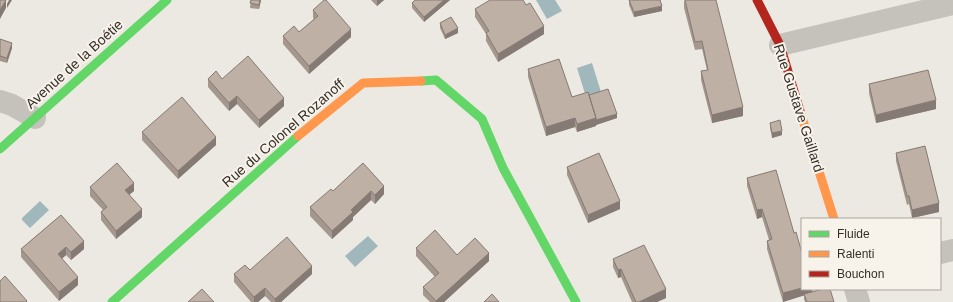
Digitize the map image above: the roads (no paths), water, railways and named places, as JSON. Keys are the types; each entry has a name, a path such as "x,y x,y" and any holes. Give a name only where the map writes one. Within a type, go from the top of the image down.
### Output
{"street":[{"name":"Avenue de la Boétie","path":"0,149 167,0"},
{"name":"Rue Gustave Gaillard","path":"757,0 780,45 834,218"},
{"path":"780,45 953,4"},
{"name":"Rue du Colonel Rozanoff","path":"112,302 298,136 363,83 436,80 482,118 504,168 576,302"},
{"path":"0,101 12,105 35,118"},
{"path":"941,253 953,250"},
{"path":"855,290 859,302"}],"water":[{"path":"536,0 555,0 562,11 547,19"},
{"path":"592,63 601,92 586,97 577,68"},
{"path":"40,201 49,210 30,228 22,220 22,218"},
{"path":"368,236 378,246 355,267 345,256"}]}
